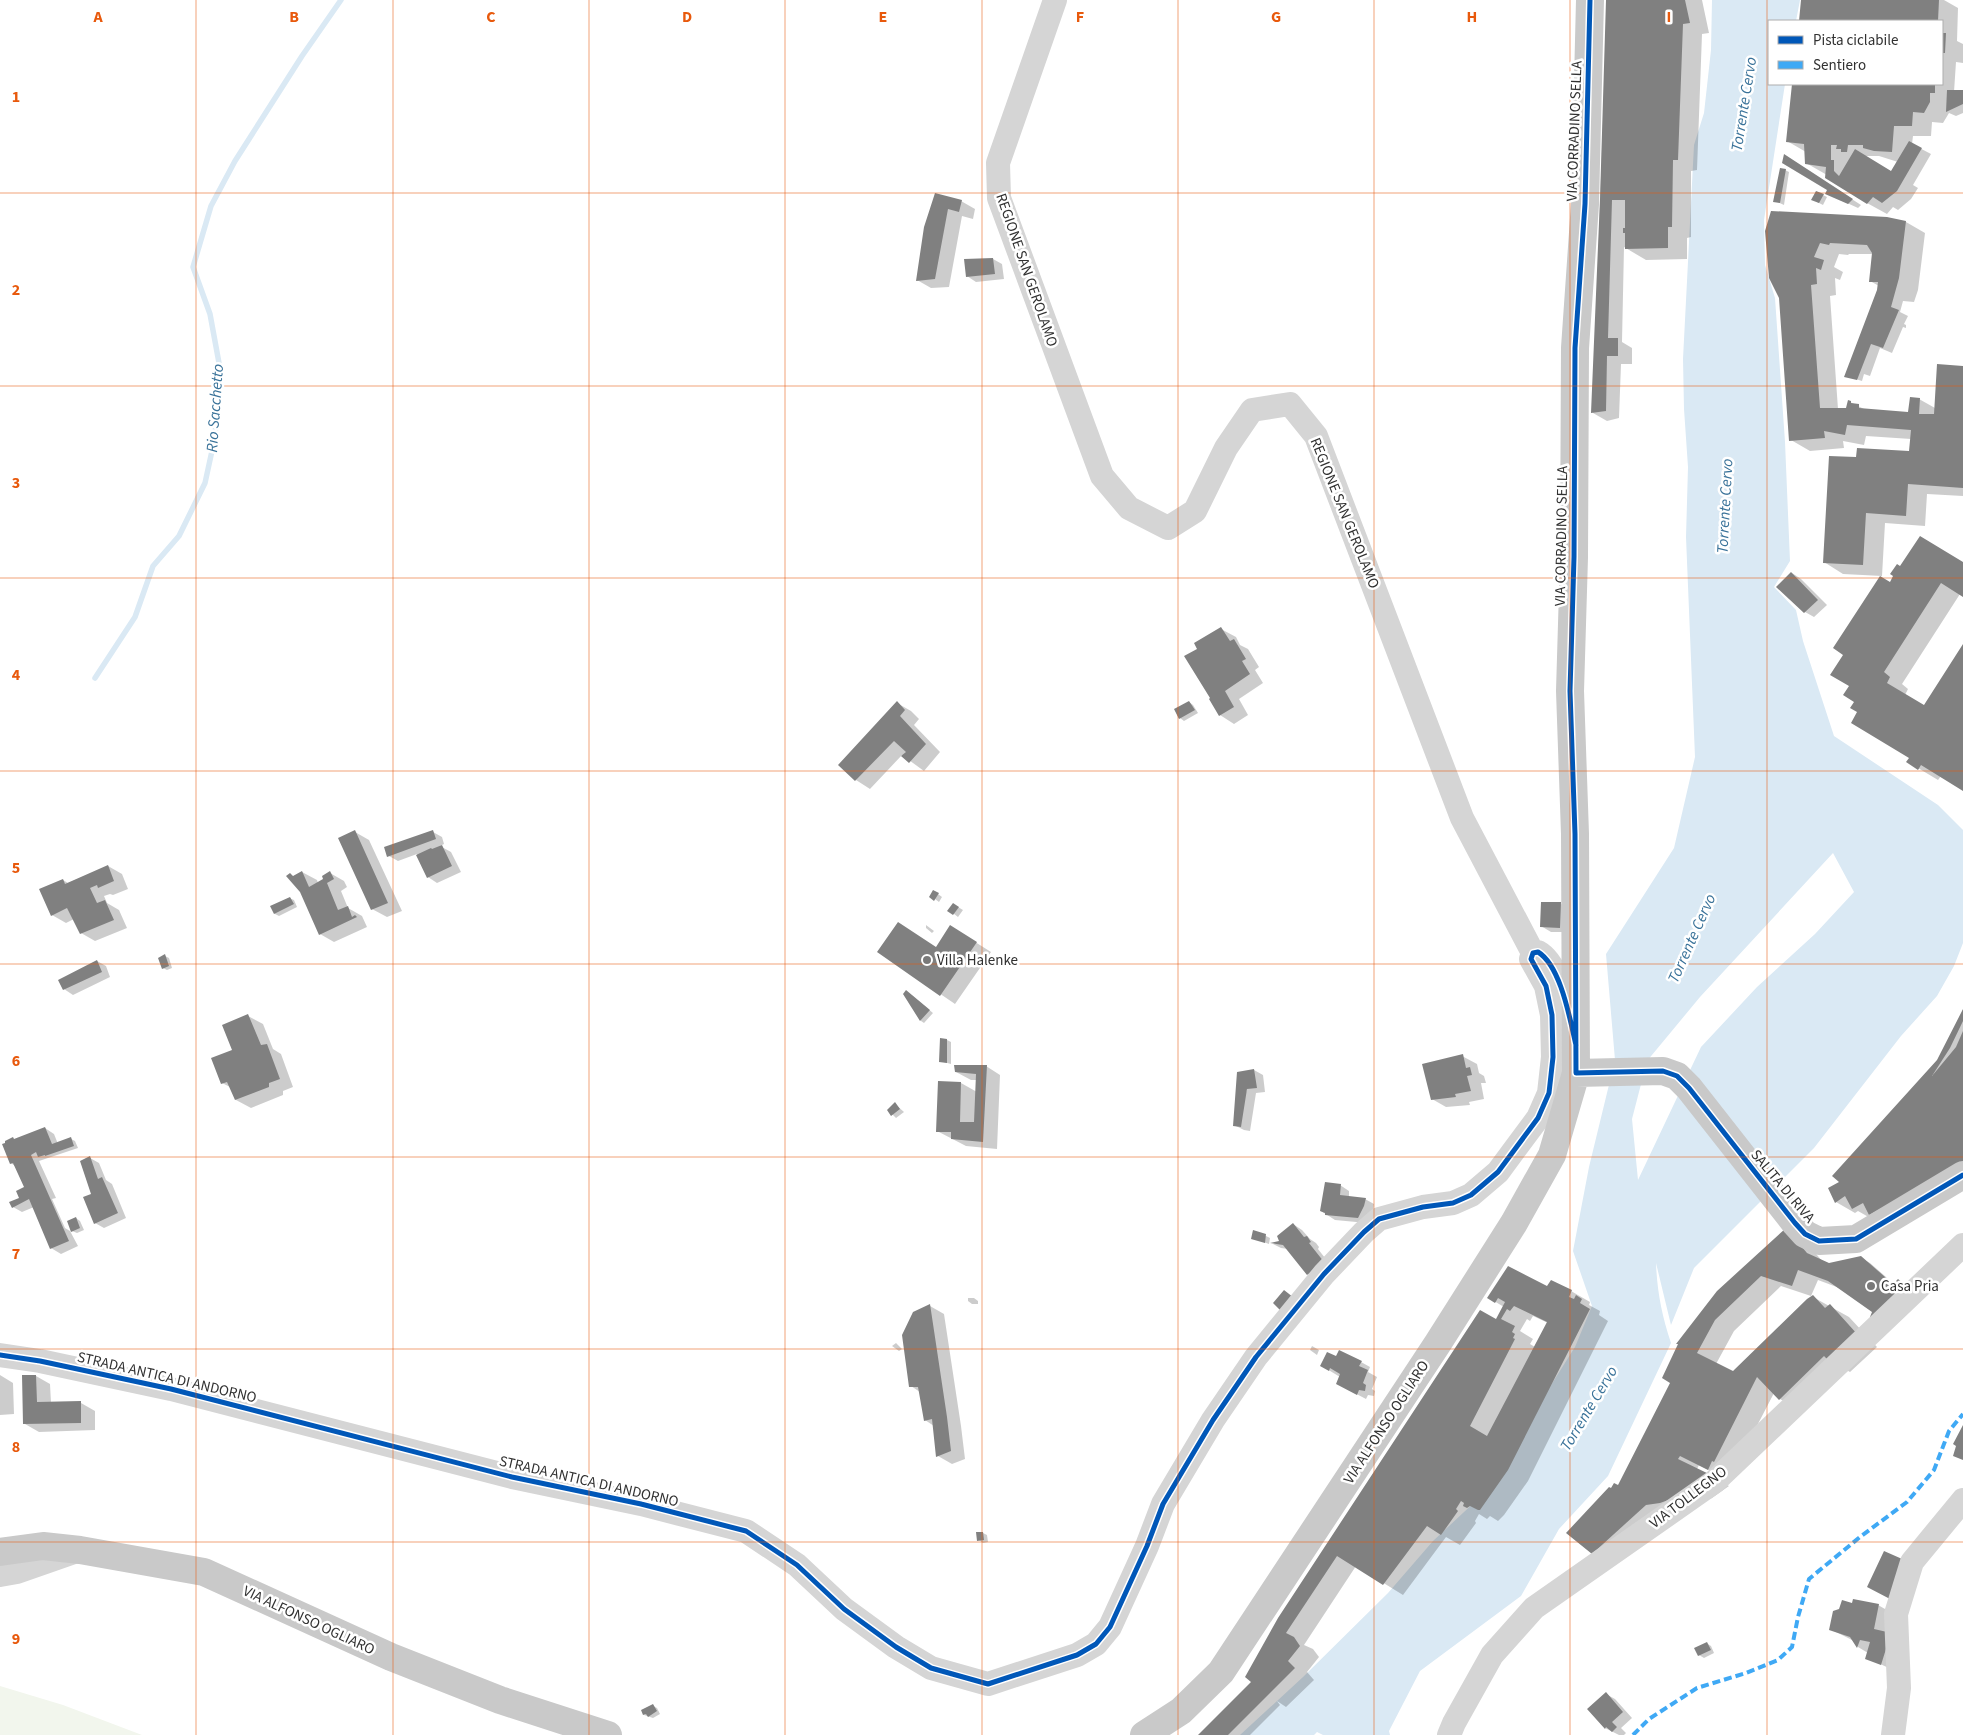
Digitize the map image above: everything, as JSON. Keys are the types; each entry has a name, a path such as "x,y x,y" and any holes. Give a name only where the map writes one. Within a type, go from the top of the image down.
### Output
{"main road":[{"name":"VIA CORRADINO SELLA","path":"1585,1073 1576,1045 1575,834 1570,691 1574,557 1575,348 1585,204 1590,0"},
{"name":"SALITA DI RIVA","path":"1585,1073 1663,1071 1677,1076 1690,1088 1730,1142 1795,1223 1805,1234 1820,1240 1856,1239 1963,1175"},
{"name":"VIA ALFONSO OGLIARO","path":"1144,1735 1181,1711 1221,1672 1433,1351 1514,1223 1552,1155 1585,1073"},
{"name":"VIA ALFONSO OGLIARO","path":"0,1552 43,1546 80,1550 204,1572 391,1657 500,1700 608,1735"}],"street":[{"name":"REGIONE SAN GEROLAMO","path":"1055,0 998,163 999,198 1102,476 1129,508 1168,528 1195,512 1226,448 1252,410 1290,404 1316,436 1462,818 1534,960"},
{"path":"1534,960 1538,952 1545,956 1553,969 1564,997 1576,1045"},
{"name":"STRADA ANTICA DI ANDORNO","path":"0,1355 40,1361 171,1389 512,1478 641,1504 746,1531 796,1565 844,1609 896,1647 931,1668 988,1684 1077,1656 1096,1644 1110,1627 1147,1546 1163,1504 1212,1420 1256,1357 1324,1274 1364,1232 1379,1219 1423,1207 1453,1203 1472,1195 1498,1172 1538,1118 1549,1093 1553,1057 1552,1015 1546,986 1534,960"},
{"name":"VIA TOLLEGNO","path":"1449,1735 1492,1655 1534,1608 1714,1482 1963,1245"},
{"path":"1893,1735 1899,1688 1896,1614 1912,1562 1963,1500"},
{"path":"0,1575 17,1572 80,1550"}],"shaded area":[{"path":"0,1686 63,1705 142,1735 0,1735"}],"water":[{"name":"Torrente Cervo","path":"1712,0 1800,0 1796,20 1768,20 1768,85 1785,85 1764,220 1765,265 1775,298 1785,442 1790,561 1774,587 1796,610 1803,641 1834,736 1938,805 1963,830 1963,943 1954,966 1937,996 1901,1036 1814,1148 1694,1268 1671,1325 1656,1263 1660,1303 1671,1343 1608,1476 1559,1529 1521,1596 1420,1671 1389,1731 1390,1735 1323,1735 1317,1732 1314,1735 1240,1735 1303,1677 1388,1593 1433,1541 1494,1484 1541,1401 1575,1347 1592,1306 1573,1251 1589,1167 1615,1060 1606,954 1674,848 1695,757 1686,537 1688,467 1683,359 1694,145 1704,113 1711,50","holes":["1833,853 1854,892 1815,934 1757,987 1701,1047 1638,1180 1632,1119 1647,1061 1700,997"]}],"building":[{"path":"1606,0 1685,0 1690,23 1683,24 1678,160 1673,160 1672,227 1668,227 1668,248 1625,249 1625,233 1623,233 1623,228 1625,228 1625,200 1612,200 1608,338 1618,338 1618,356 1607,356 1606,411 1591,413 1600,199"},
{"path":"1801,0 1939,0 1938,20 1799,20"},
{"path":"1943,33 1946,33 1945,53 1943,53"},
{"path":"1792,85 1935,85 1935,93 1930,93 1930,102 1924,113 1913,112 1912,126 1894,126 1892,152 1874,151 1863,148 1863,145 1848,145 1847,152 1841,152 1841,149 1836,149 1837,145 1831,145 1831,160 1834,160 1834,171 1839,176 1855,149 1891,171 1909,141 1922,148 1897,191 1882,203 1873,197 1867,204 1825,178 1826,167 1805,164 1804,144 1786,142"},
{"path":"1947,90 1963,90 1963,104 1946,112"},
{"path":"1784,154 1853,199 1848,204 1825,194 1827,190 1782,163"},
{"path":"1780,168 1786,169 1780,203 1773,202"},
{"path":"1816,191 1824,194 1819,203 1811,200"},
{"path":"935,193 962,200 959,212 948,209 935,279 916,281 924,227"},
{"path":"1771,211 1887,217 1906,221 1899,278 1891,307 1899,310 1883,348 1871,344 1857,380 1844,377 1877,290 1878,282 1869,282 1872,253 1867,245 1830,243 1829,245 1820,243 1814,257 1824,260 1821,270 1816,268 1817,284 1811,285 1820,408 1846,408 1848,400 1851,403 1859,404 1859,408 1908,412 1910,397 1920,398 1919,414 1934,414 1937,364 1963,366 1963,488 1908,484 1906,516 1866,513 1863,565 1823,563 1829,456 1856,457 1857,448 1909,451 1911,430 1847,425 1845,435 1824,431 1825,438 1789,441 1779,298 1769,278 1765,231"},
{"path":"993,258 995,274 966,277 964,259"},
{"path":"1920,536 1963,562 1963,597 1941,583 1884,672 1890,677 1887,683 1924,705 1963,644 1963,791 1921,765 1918,770 1906,762 1909,758 1851,723 1857,712 1850,708 1854,702 1843,695 1849,686 1830,675 1843,655 1833,648 1880,576 1890,582 1893,576 1890,574 1897,564 1900,566"},
{"path":"1791,572 1818,600 1804,613 1776,587"},
{"path":"1221,627 1230,641 1234,639 1246,659 1242,661 1250,674 1225,691 1234,707 1219,716 1184,656 1197,649 1194,643"},
{"path":"897,701 905,710 900,716 926,744 909,763 901,756 906,752 894,741 855,781 838,765"},
{"path":"1189,701 1195,710 1179,719 1174,709"},
{"path":"355,830 388,903 371,910 338,838"},
{"path":"433,830 436,839 387,857 384,847"},
{"path":"442,845 452,866 427,878 416,855"},
{"path":"108,865 114,881 98,888 97,885 90,888 97,903 105,900 114,920 80,934 67,908 51,916 39,889 63,879 65,884"},
{"path":"302,871 309,887 323,879 322,876 330,871 334,879 327,883 338,910 348,906 352,917 355,915 357,917 319,935 300,892 286,876 290,873 293,876"},
{"path":"933,890 939,893 934,901 929,897"},
{"path":"290,897 294,904 274,914 270,906"},
{"path":"1541,902 1561,902 1560,928 1540,927"},
{"path":"953,903 959,907 953,915 947,911"},
{"name":"Villa Halenke","path":"898,922 936,947 950,925 977,942 940,996 877,952"},
{"path":"165,954 169,966 162,969 158,958"},
{"path":"97,960 102,972 63,990 58,980"},
{"path":"906,990 930,1010 920,1021 903,994"},
{"path":"1963,1009 1963,1021 1950,1048 1932,1076 1956,1047 1963,1031 1963,1164 1869,1215 1863,1203 1852,1209 1845,1196 1835,1203 1828,1188 1839,1182 1832,1176 1937,1060"},
{"path":"248,1014 261,1045 267,1044 280,1079 269,1083 269,1087 235,1100 227,1082 221,1084 211,1058 232,1050 222,1025"},
{"path":"940,1038 947,1039 947,1063 939,1062"},
{"path":"1463,1054 1466,1068 1470,1067 1472,1075 1467,1076 1471,1091 1455,1094 1456,1097 1431,1100 1422,1064"},
{"path":"954,1065 987,1065 983,1142 951,1139 951,1132 936,1132 938,1081 961,1082 960,1122 974,1122 976,1074 955,1072"},
{"path":"1254,1069 1257,1088 1247,1089 1241,1127 1233,1126 1237,1072"},
{"path":"895,1102 900,1109 891,1116 887,1110"},
{"path":"45,1127 52,1144 71,1137 74,1146 45,1156 38,1157 36,1152 31,1155 69,1241 50,1249 29,1199 12,1208 9,1202 19,1198 16,1191 24,1187 13,1163 10,1164 2,1144 13,1137 14,1139"},
{"path":"90,1156 98,1179 102,1177 118,1213 94,1224 83,1197 91,1194 80,1161"},
{"path":"1325,1182 1341,1184 1340,1195 1366,1198 1358,1218 1325,1215 1325,1213 1320,1211"},
{"path":"76,1217 80,1228 71,1232 67,1221"},
{"path":"1293,1223 1304,1237 1307,1236 1311,1242 1309,1243 1324,1262 1307,1275 1283,1245 1270,1243 1279,1241 1277,1236"},
{"path":"1786,1228 1807,1253 1829,1263 1861,1256 1893,1284 1898,1279 1909,1288 1872,1319 1870,1317 1872,1312 1828,1281 1798,1270 1792,1286 1761,1276 1715,1320 1697,1353 1733,1371 1813,1295 1825,1308 1830,1304 1858,1335 1830,1362 1824,1356 1779,1400 1757,1377 1714,1462 1712,1461 1708,1470 1680,1456 1678,1459 1711,1475 1674,1498 1646,1505 1592,1554 1566,1533 1609,1487 1611,1488 1614,1483 1618,1485 1670,1383 1662,1378 1678,1344 1676,1344 1717,1291"},
{"path":"1253,1230 1266,1234 1265,1243 1251,1239"},
{"path":"1508,1266 1547,1286 1551,1280 1572,1290 1569,1297 1574,1299 1576,1295 1582,1299 1580,1303 1590,1309 1508,1470 1480,1510 1470,1506 1467,1508 1463,1506 1464,1503 1461,1501 1456,1509 1458,1511 1441,1535 1427,1526 1383,1585 1337,1556 1286,1633 1294,1637 1300,1646 1288,1661 1295,1668 1228,1735 1198,1735 1251,1682 1245,1677 1278,1618 1480,1310 1496,1319 1505,1302 1498,1298 1495,1303 1487,1298","holes":["1514,1306 1547,1322 1487,1436 1470,1426 1515,1339 1513,1338 1515,1334 1512,1332 1515,1326 1501,1319 1507,1309 1510,1311"]},
{"path":"1284,1290 1298,1301 1286,1316 1273,1303"},
{"path":"930,1304 951,1451 936,1457 932,1419 924,1421 918,1387 909,1387 902,1335 913,1312"},
{"path":"1339,1350 1362,1361 1359,1366 1368,1370 1363,1383 1366,1385 1365,1391 1359,1390 1357,1395 1336,1384 1340,1374 1330,1368 1329,1371 1320,1366 1327,1352 1336,1356"},
{"path":"22,1375 36,1375 37,1402 81,1401 81,1423 23,1424"},
{"path":"1963,1425 1963,1460 1953,1456 1956,1446 1953,1444"},
{"path":"976,1532 983,1532 984,1540 977,1541"},
{"path":"1884,1551 1909,1562 1890,1599 1867,1587"},
{"path":"1853,1599 1879,1604 1874,1629 1887,1632 1890,1636 1881,1665 1865,1659 1870,1642 1860,1640 1857,1648 1850,1637 1829,1630 1833,1611 1839,1609 1842,1600 1852,1603"},
{"path":"1707,1642 1711,1650 1698,1656 1694,1648"},
{"path":"1606,1692 1623,1712 1612,1722 1617,1727 1612,1732 1606,1727 1605,1729 1587,1709"},
{"path":"653,1704 657,1711 648,1717 646,1714 643,1715 641,1710"}],"waterway":[{"name":"Rio Sacchetto","path":"95,678 135,617 153,566 179,536 205,483 215,437 219,363 210,314 193,267 211,206 235,161 302,56 341,0"}],"marked path":[{"path":"1633,1735 1649,1719 1697,1688 1746,1673 1778,1660 1792,1647 1809,1579 1860,1537 1907,1502 1934,1470 1949,1431 1963,1414"}],"cycle path":[{"path":"1590,0 1585,204 1575,348 1574,557 1570,691 1575,834 1576,1073 1663,1071 1677,1076 1689,1088 1795,1223 1805,1234 1819,1241 1856,1239 1963,1175"},
{"path":"0,1355 40,1361 171,1389 512,1477 641,1504 746,1531 797,1565 844,1609 896,1647 931,1668 988,1684 1077,1655 1096,1644 1110,1627 1147,1546 1163,1504 1213,1420 1256,1357 1324,1274 1364,1232 1379,1219 1423,1207 1453,1203 1471,1195 1498,1172 1538,1118 1549,1093 1553,1057 1552,1015 1546,986 1531,959 1533,953 1538,952 1546,959 1559,981 1576,1045"}],"place":[{"name":"Villa Halenke","path":"927,960"},
{"name":"Casa Pria","path":"1871,1286"}]}
